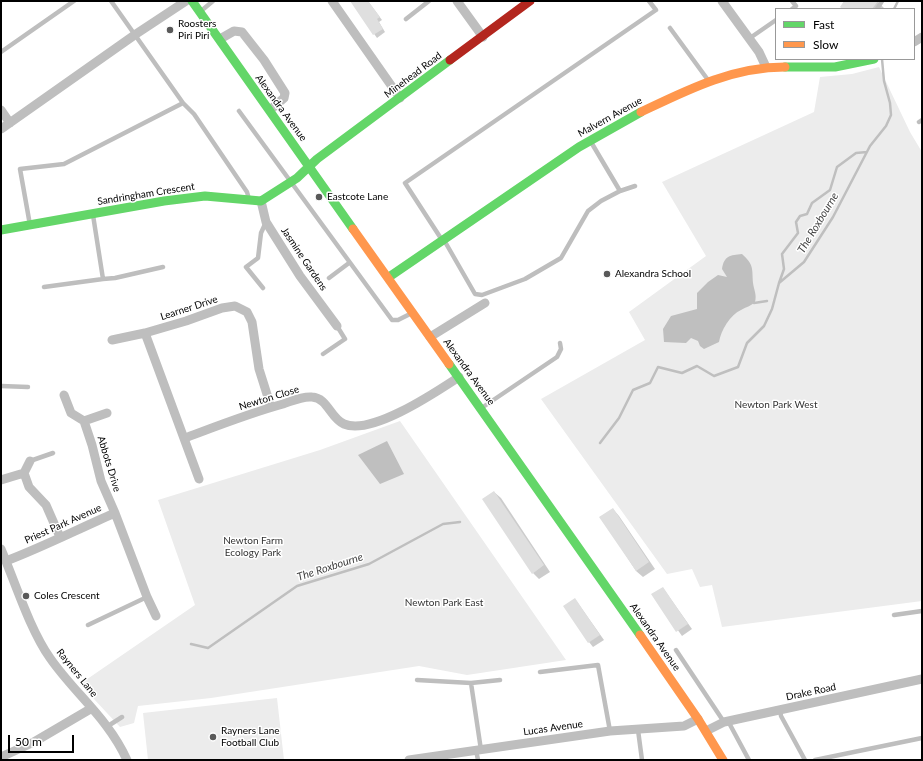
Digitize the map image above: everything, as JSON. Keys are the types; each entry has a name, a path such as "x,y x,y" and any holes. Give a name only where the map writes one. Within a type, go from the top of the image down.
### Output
{"street":[{"path":"1,130 136,34 186,1"},
{"name":"Alexandra Avenue","path":"192,1 220,39 235,65 270,110 308,167 482,408 698,719 723,760"},
{"path":"332,1 400,98"},
{"path":"457,1 483,37"},
{"name":"Minehead Road","path":"308,167 530,1"},
{"path":"722,1 750,38 766,67"},
{"path":"220,39 234,31 242,32 264,60 285,93 284,98 270,110"},
{"name":"Malvern Avenue","path":"388,277 590,141 623,121 694,86 708,81 766,67 835,67 868,60"},
{"path":"1,110 10,123"},
{"path":"261,201 291,182 308,167"},
{"name":"Sandringham Crescent","path":"1,230 164,201 205,196 261,201"},
{"name":"Jasmine Gardens","path":"261,201 266,222 300,276 337,326"},
{"path":"430,337 485,303"},
{"name":"Learner Drive","path":"112,340 145,333 186,321 222,308 235,306 246,312 252,322 259,370 271,407"},
{"path":"145,333 199,479"},
{"name":"Newton Close","path":"185,438 271,407 302,398 313,397 323,401 343,424 358,426 411,408 459,377"},
{"path":"64,395 71,413 84,421 107,413"},
{"name":"Abbots Drive","path":"84,421 101,481 115,513"},
{"path":"30,461 24,473 29,487 46,505 60,537"},
{"path":"1,480 24,473"},
{"name":"Priest Park Avenue","path":"6,561 47,545 60,537 115,513 147,597 156,616"},
{"name":"Rayners Lane","path":"1,549 35,630 50,658 108,726 119,743 127,760"},
{"name":"Drake Road","path":"706,731 726,722 922,679"},
{"path":"1,757 34,742 92,708"},
{"name":"Lucas Avenue","path":"410,760 610,731 684,726 698,719"},
{"path":"16,751 22,760"}],"lane":[{"path":"1,52 74,1"},
{"path":"111,1 184,103 194,114 247,192 249,201"},
{"path":"200,12 213,1"},
{"path":"406,19 429,1"},
{"path":"635,186 620,191 601,201 588,211 561,258 525,279 482,295 475,294 443,240 405,183 656,10 649,1"},
{"path":"750,38 775,21"},
{"path":"670,28 708,81"},
{"path":"30,225 20,169 64,164 184,103"},
{"path":"239,111 392,320 398,320 413,312"},
{"path":"590,141 620,191"},
{"path":"92,213 103,279"},
{"path":"263,288 246,267 258,258 261,233 266,222"},
{"path":"329,278 349,263"},
{"path":"44,287 115,278 163,267"},
{"path":"323,354 345,339 337,326"},
{"path":"482,408 557,357 561,350 560,343"},
{"path":"1,386 28,387"},
{"path":"30,461 53,452"},
{"path":"88,625 147,597"},
{"path":"894,615 922,611"},
{"path":"676,650 726,722 748,760"},
{"path":"540,672 598,665 610,731"},
{"path":"417,680 471,683 500,680"},
{"path":"471,683 478,760"},
{"path":"780,710 781,716 805,760"},
{"path":"108,726 122,717"},
{"path":"638,730 642,760"},
{"path":"815,760 922,738"}],"green space":[{"name":"Newton Park West","path":"879,67 910,132 922,152 922,601 722,627 712,585 700,587 692,569 667,574 541,399 645,340 629,312 706,256 662,182 814,112 820,77 852,74"},
{"path":"400,421 566,660 467,675 419,666 211,698 138,706 134,723 120,727 80,684 195,605 158,500 320,450"},
{"name":"Rayners Lane Football Club","path":"277,698 284,760 148,760 143,713"}],"shaded area":[{"path":"742,254 749,261 752,267 753,283 756,295 755,302 733,315 724,328 719,342 704,349 700,346 698,341 691,338 686,343 664,342 663,329 671,316 697,309 697,293 718,275 727,277 722,269 724,261 728,257"},
{"path":"387,441 404,474 380,484 358,455"}],"building":[{"path":"350,1 368,1 380,17 377,19 383,29 373,35"},
{"path":"844,1 878,1 873,8 840,7"},
{"path":"494,491 544,565 532,574 482,499"},
{"path":"613,508 649,562 636,571 599,517"},
{"path":"663,587 688,624 676,632 651,594"},
{"path":"575,598 600,635 588,643 563,606"}],"waterway":[{"name":"The Roxbourne","path":"894,8 898,1"},
{"name":"The Roxbourne","path":"600,443 619,418 633,390 650,383 658,367 682,373 697,366 714,376 738,367 747,343 764,326 772,309 779,283 804,262 833,217 870,146 886,126 891,115 890,103 884,81 882,60"},
{"path":"779,283 784,269 782,254 798,233 796,222 800,216 807,214 812,203 830,190 837,167 856,153 867,152"},
{"path":"754,303 767,301"},
{"name":"The Roxbourne","path":"191,644 208,648 297,586 369,564 443,524 460,522"}],"traffic: fast":[{"path":"192,1 353,229"},
{"path":"1,230 164,201 205,196 261,201 297,178 317,159 450,60"},
{"path":"785,67 835,67 869,60"},
{"path":"389,277 579,147 641,112"},
{"path":"449,364 640,635"}],"traffic: slow":[{"path":"641,112 693,88 728,75 765,68 785,67"},
{"path":"353,229 449,364"},
{"path":"640,635 698,719 723,760"}],"traffic: jam":[{"path":"450,60 530,1"}],"place":[{"name":"Roosters Piri Piri","path":"170,30"},
{"name":"Eastcote Lane","path":"319,197"},
{"name":"Alexandra School","path":"607,274"},
{"name":"Coles Crescent","path":"26,596"},
{"name":"Rayners Lane Football Club","path":"213,737"}],"park label":[{"name":"Newton Farm Ecology Park","path":"253,546"},
{"name":"Newton Park East","path":"444,603"}]}
